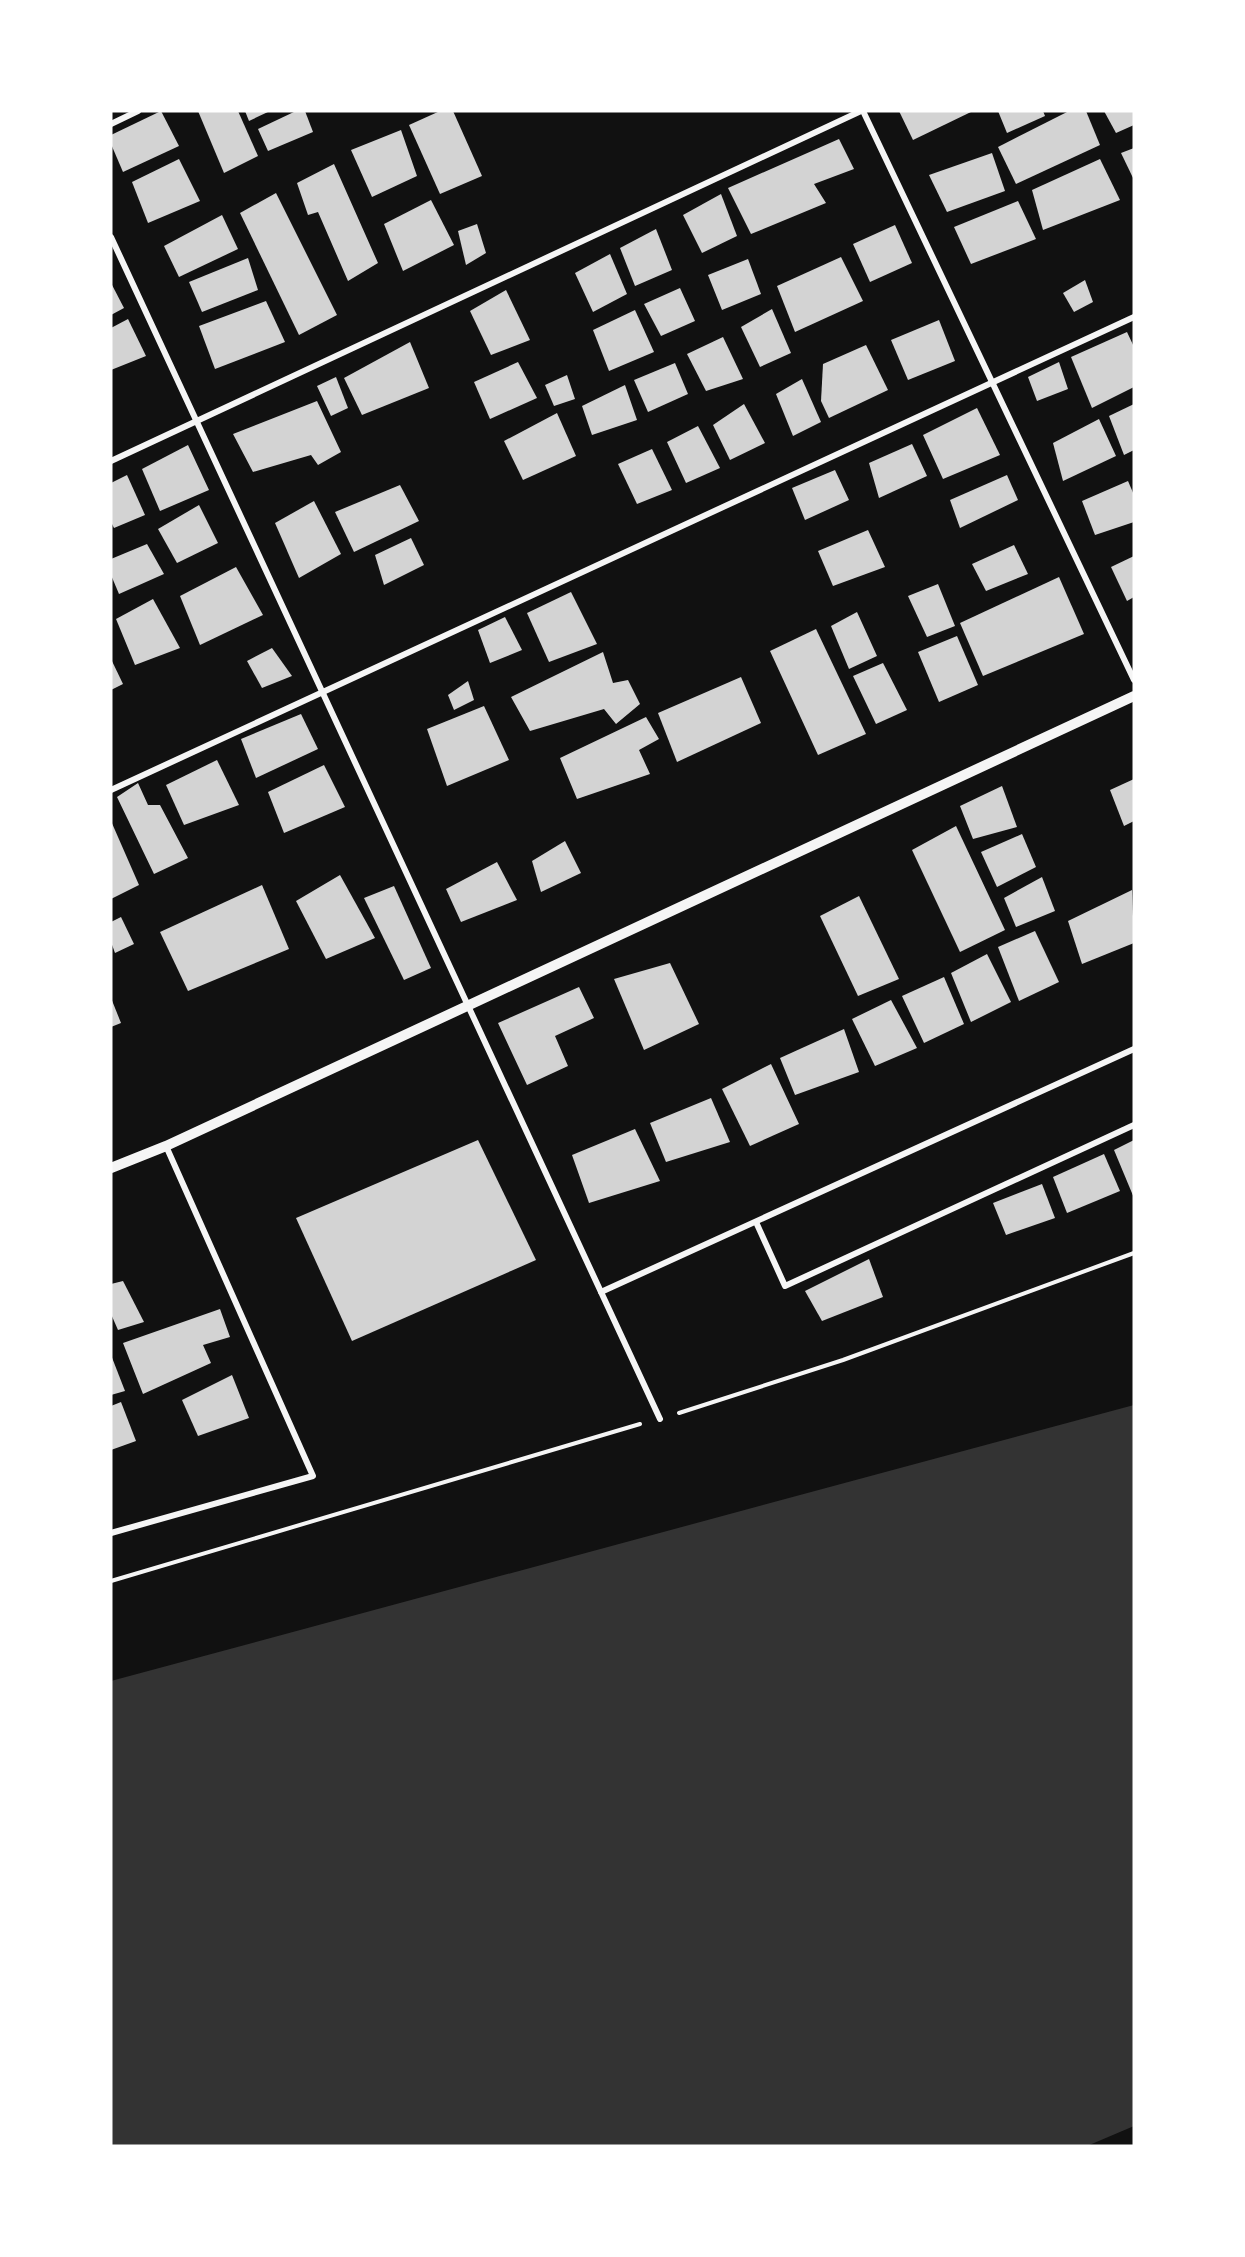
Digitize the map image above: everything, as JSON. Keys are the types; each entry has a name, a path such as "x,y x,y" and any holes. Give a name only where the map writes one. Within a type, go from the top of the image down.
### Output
{"street":[{"path":"111,124 138,111"},
{"path":"111,460 862,111 1134,680"},
{"path":"111,237 660,1419"},
{"path":"111,790 1134,317"},
{"path":"111,1168 166,1146 1134,696"},
{"path":"601,1292 1134,1049"},
{"path":"756,1222 785,1286 1134,1125"},
{"path":"111,1533 313,1476 166,1146"}],"path":[{"path":"111,1581 660,1419 843,1360 1134,1253"}],"shaded area":[{"path":"1134,1405 1134,2126 1087,2146 111,2146 111,1681"}],"building":[{"path":"161,111 179,146 123,172 111,144 111,135"},
{"path":"198,111 238,111 258,156 224,173"},
{"path":"245,111 270,111 249,121"},
{"path":"296,111 305,111 313,132 268,151 258,129"},
{"path":"440,111 453,111 482,176 440,194 409,125"},
{"path":"899,111 973,111 913,140"},
{"path":"998,111 1043,111 1045,116 1007,133"},
{"path":"1069,111 1086,111 1100,145 1016,184 998,147"},
{"path":"1104,111 1134,111 1134,125 1116,133"},
{"path":"401,130 417,176 372,197 351,150"},
{"path":"839,139 854,169 814,184 826,203 751,234 728,188"},
{"path":"1134,148 1134,180 1121,153"},
{"path":"992,153 1005,191 947,212 929,175"},
{"path":"179,159 200,201 148,223 132,182"},
{"path":"1100,159 1120,200 1043,230 1032,190"},
{"path":"334,164 378,263 348,281 318,212 308,215 297,183"},
{"path":"276,193 337,315 299,335 240,213"},
{"path":"721,194 737,236 702,253 683,215"},
{"path":"431,200 454,245 403,271 384,224"},
{"path":"1018,201 1036,239 971,264 954,227"},
{"path":"222,215 238,249 179,277 164,246"},
{"path":"477,224 486,253 466,265 458,231"},
{"path":"895,225 912,263 870,282 853,244"},
{"path":"656,229 672,270 635,286 620,248"},
{"path":"610,254 627,294 593,312 575,273"},
{"path":"841,257 863,301 795,332 777,286"},
{"path":"248,258 258,290 202,312 189,282"},
{"path":"748,259 761,294 722,310 708,275"},
{"path":"1085,280 1093,302 1074,312 1063,293"},
{"path":"111,283 124,308 111,315"},
{"path":"680,288 695,321 661,336 644,304"},
{"path":"506,290 530,340 491,355 470,311"},
{"path":"266,301 285,342 215,369 199,326"},
{"path":"772,309 791,353 760,367 741,327"},
{"path":"635,310 654,352 609,371 593,330"},
{"path":"128,319 146,356 111,370 111,328"},
{"path":"939,320 955,361 908,380 891,340"},
{"path":"1127,332 1134,347 1134,387 1092,408 1071,357"},
{"path":"723,337 743,379 706,391 687,354"},
{"path":"410,342 429,388 362,415 344,378"},
{"path":"866,345 888,390 829,418 821,401 823,364"},
{"path":"518,362 537,398 490,419 474,382"},
{"path":"1059,362 1068,389 1037,401 1028,377"},
{"path":"675,363 688,394 648,412 634,380"},
{"path":"567,375 575,399 554,406 545,385"},
{"path":"336,377 348,408 331,416 317,386"},
{"path":"802,379 821,422 793,436 776,394"},
{"path":"625,385 637,420 592,435 582,406"},
{"path":"317,401 341,452 318,465 311,455 253,472 233,434"},
{"path":"744,404 765,443 730,460 713,425"},
{"path":"1134,404 1134,450 1124,455 1109,416"},
{"path":"977,408 1000,455 943,479 923,435"},
{"path":"557,413 576,456 523,480 504,441"},
{"path":"1099,419 1116,456 1063,481 1053,443"},
{"path":"698,426 720,468 686,483 667,442"},
{"path":"912,444 927,476 879,498 869,463"},
{"path":"188,445 209,490 160,511 142,469"},
{"path":"652,449 672,490 637,504 618,464"},
{"path":"835,470 849,500 805,520 792,488"},
{"path":"127,475 145,515 114,528 111,522 111,483"},
{"path":"1007,475 1018,500 960,528 950,500"},
{"path":"1128,481 1134,495 1134,522 1095,535 1082,501"},
{"path":"400,485 419,521 354,552 335,512"},
{"path":"314,501 341,554 299,578 275,523"},
{"path":"199,505 218,543 177,563 158,529"},
{"path":"868,530 885,567 833,586 818,551"},
{"path":"411,538 424,565 384,585 375,555"},
{"path":"147,544 164,574 119,594 111,575 111,559"},
{"path":"1014,545 1028,574 986,591 972,564"},
{"path":"1134,556 1134,597 1127,601 1111,567"},
{"path":"236,567 263,615 200,645 180,596"},
{"path":"1059,577 1084,634 983,676 960,623"},
{"path":"938,584 955,626 927,637 908,596"},
{"path":"571,592 597,644 549,662 527,613"},
{"path":"153,599 180,648 135,665 116,619"},
{"path":"857,612 877,656 849,669 831,626"},
{"path":"505,617 522,650 490,663 478,630"},
{"path":"816,629 866,734 818,755 770,651"},
{"path":"957,636 978,685 939,702 918,652"},
{"path":"272,648 292,676 262,688 247,661"},
{"path":"603,652 613,683 628,680 640,704 616,724 604,709 530,731 511,697"},
{"path":"111,659 123,684 111,690"},
{"path":"883,663 907,710 876,724 853,676"},
{"path":"741,677 761,723 677,762 658,713"},
{"path":"468,681 474,700 454,710 448,695"},
{"path":"484,706 509,760 447,786 427,729"},
{"path":"301,714 318,749 256,778 241,739"},
{"path":"646,717 659,739 639,750 650,774 577,799 560,758"},
{"path":"217,760 239,805 184,825 166,785"},
{"path":"324,765 345,807 284,833 268,792"},
{"path":"1134,779 1134,821 1124,826 1110,790"},
{"path":"138,783 148,805 160,805 188,858 154,874 117,797"},
{"path":"1002,786 1017,827 973,839 960,806"},
{"path":"111,821 139,885 111,899"},
{"path":"956,826 1005,930 960,952 912,850"},
{"path":"1022,834 1036,867 997,887 981,852"},
{"path":"565,841 581,873 541,892 532,861"},
{"path":"497,862 517,900 461,922 446,889"},
{"path":"340,875 375,938 326,959 296,901"},
{"path":"1042,877 1055,911 1016,927 1004,898"},
{"path":"262,885 289,949 188,991 160,932"},
{"path":"394,886 431,968 404,980 364,898"},
{"path":"1132,890 1134,943 1082,964 1068,921"},
{"path":"859,896 899,979 858,996 820,916"},
{"path":"121,917 134,944 115,953 111,942 111,922"},
{"path":"1035,931 1059,982 1019,1001 998,947"},
{"path":"987,954 1011,1002 971,1022 951,973"},
{"path":"670,963 699,1024 644,1050 614,979"},
{"path":"944,977 964,1024 924,1043 902,996"},
{"path":"579,987 594,1018 555,1036 568,1066 527,1085 498,1023"},
{"path":"111,998 121,1023 111,1027"},
{"path":"891,1000 917,1048 875,1066 852,1019"},
{"path":"844,1029 859,1072 795,1095 780,1058"},
{"path":"771,1064 799,1124 750,1146 722,1089"},
{"path":"711,1098 730,1142 666,1162 650,1123"},
{"path":"635,1129 660,1181 589,1203 572,1155"},
{"path":"478,1140 536,1260 352,1341 296,1218"},
{"path":"1134,1140 1134,1198 1114,1150"},
{"path":"1104,1154 1120,1191 1067,1213 1053,1177"},
{"path":"1042,1184 1055,1218 1006,1235 993,1203"},
{"path":"869,1259 883,1297 822,1321 805,1291"},
{"path":"123,1281 144,1322 118,1330 111,1314 111,1284"},
{"path":"220,1309 230,1337 203,1345 211,1363 143,1394 123,1343"},
{"path":"111,1355 125,1391 111,1395"},
{"path":"232,1375 249,1418 198,1436 182,1400"},
{"path":"121,1402 136,1441 111,1450 111,1406"}]}
